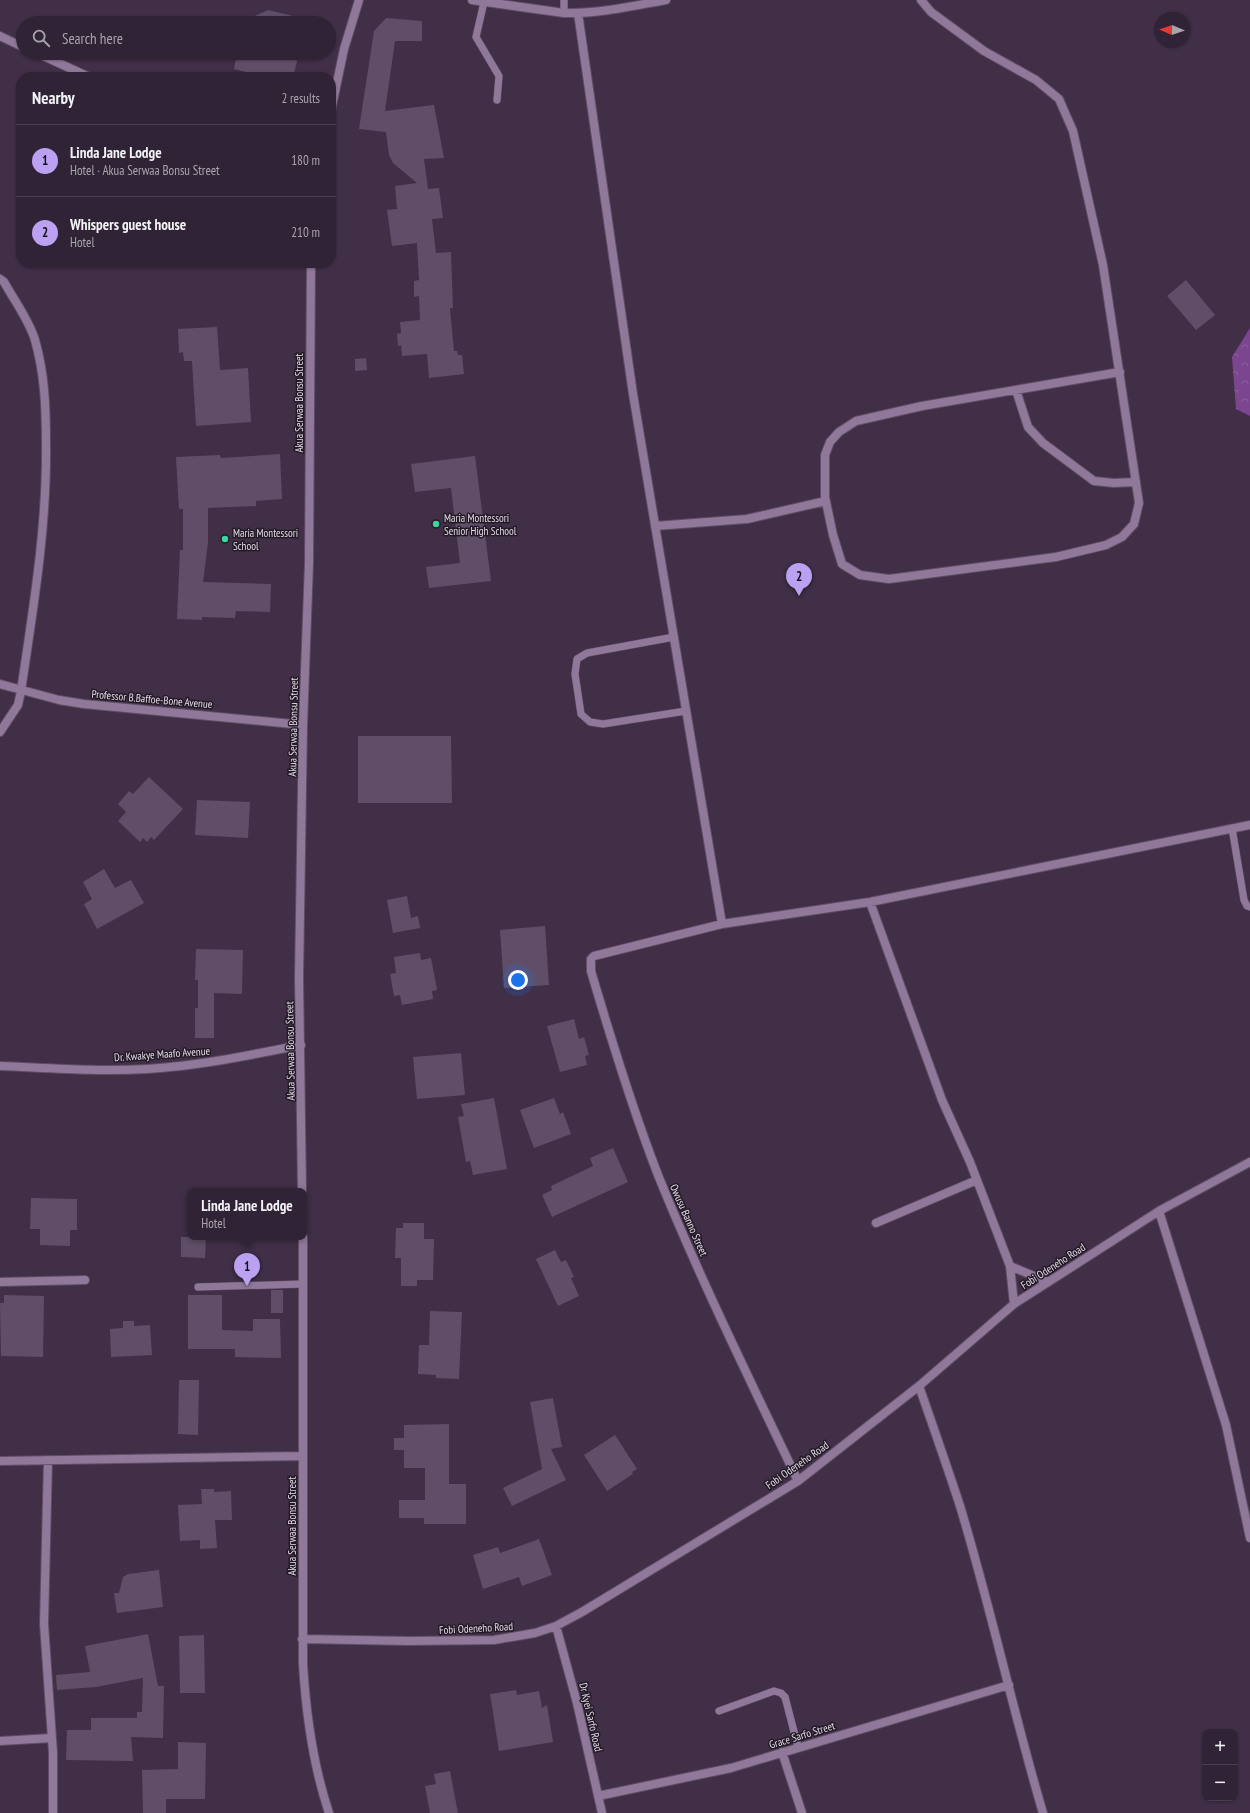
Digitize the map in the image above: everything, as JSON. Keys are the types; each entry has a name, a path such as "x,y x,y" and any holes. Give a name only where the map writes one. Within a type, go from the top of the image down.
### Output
{"street":[{"path":"336,87 344,49 358,0"},
{"path":"472,0 564,13 578,13 620,8 666,0"},
{"path":"921,0 931,12 984,51 1036,80 1059,99 1073,131 1103,264 1120,372 1139,503 1134,524 1122,537 1106,545 1056,557 889,579 860,575 842,564 833,535 826,501 825,455 830,442 839,432 856,421 922,406 1120,372"},
{"path":"578,13 633,394 722,924 870,902 1250,825"},
{"path":"0,36 16,44"},
{"path":"52,60 78,72"},
{"name":"Akua Serwaa Bonsu Street","path":"302,1188 299,978 303,725 309,563 311,268"},
{"path":"0,279 4,282 35,339 45,384 46,402 46,484 40,568 18,705 0,732"},
{"path":"1016,390 1028,427 1043,443 1094,481 1114,484 1136,482"},
{"path":"655,526 747,518 826,501"},
{"name":"Professor B.Baffoe-Bone Avenue","path":"0,684 21,691 84,704 303,725"},
{"path":"870,902 942,1100 977,1180 1010,1266 1014,1304"},
{"name":"Owusu Banno Street","path":"722,924 592,957 590,965 616,1056 658,1174 722,1323 798,1481"},
{"name":"Dr. Kwakye Maafo Avenue","path":"0,1066 120,1070 146,1069 199,1064 301,1045"},
{"name":"Fobi Odeneho Road","path":"302,1639 477,1641 514,1638 556,1626 582,1612 798,1481 919,1386 1014,1304 1159,1211 1250,1162"},
{"path":"876,1222 977,1180"},
{"path":"1159,1211 1226,1425 1250,1538"},
{"name":"Akua Serwaa Bonsu Street","path":"303,1240 302,1639 306,1715 324,1798 329,1813"},
{"path":"1010,1266 1048,1282"},
{"path":"0,1282 85,1280"},
{"path":"919,1386 960,1507 1009,1685 1024,1748 1044,1813"},
{"path":"0,1461 303,1456"},
{"path":"48,1460 44,1624 52,1738 53,1813"},
{"name":"Dr Kyei Sarfo Road","path":"556,1626 577,1703 602,1813"},
{"name":"Grace Sarfo Street","path":"598,1796 731,1768 1009,1685"},
{"path":"0,1741 52,1738"},
{"path":"782,1752 802,1813"}],"lane":[{"path":"564,0 564,13"},
{"path":"484,2 476,37 499,76 497,100"},
{"path":"674,637 587,653 577,659 575,674 581,714 590,722 603,724 686,711"},
{"path":"1232,828 1244,900 1250,907"},
{"path":"198,1287 303,1284"},
{"path":"719,1711 774,1691 781,1693 785,1697 798,1747"}],"green space":[{"path":"1250,328 1250,416 1236,409 1232,357"}],"building":[{"path":"268,10 293,16 255,16"},
{"path":"386,18 422,21 422,41 395,41 385,111 434,105 444,158 424,159 428,189 439,188 443,218 432,219 436,253 451,252 453,308 450,308 454,351 457,351 458,355 462,355 464,374 429,378 427,354 402,356 401,345 398,346 397,334 401,333 400,322 420,320 419,296 414,297 414,281 419,280 417,243 392,246 387,210 397,209 395,186 417,183 393,163 389,155 386,132 359,129 374,31"},
{"path":"236,60 297,60 294,72 246,72 234,69"},
{"path":"1186,280 1215,315 1196,330 1167,296"},
{"path":"217,327 220,370 248,368 251,422 196,426 192,361 184,361 183,352 179,353 178,329"},
{"path":"366,358 367,370 355,371 355,359"},
{"path":"280,454 282,499 256,501 256,506 208,508 208,542 203,582 271,584 270,612 236,611 235,618 202,617 202,620 177,619 180,550 183,550 183,509 179,509 176,457 220,455 221,458"},
{"path":"475,456 491,581 429,588 426,567 460,563 451,488 415,492 411,464"},
{"path":"358,736 451,736 452,803 358,803"},
{"path":"149,777 183,809 154,840 151,837 147,842 143,838 140,842 118,821 126,812 118,804 129,791 133,794"},
{"path":"197,800 250,802 248,838 195,835"},
{"path":"104,869 115,888 131,880 144,903 97,929 84,904 92,899 83,882"},
{"path":"407,896 411,918 418,916 420,928 393,933 387,900"},
{"path":"545,926 549,985 504,988 500,930"},
{"path":"196,949 243,950 242,994 214,993 214,1038 195,1038 195,1008 198,1008 198,980 195,980"},
{"path":"420,953 421,960 431,958 437,990 432,991 433,999 402,1005 400,995 394,996 390,974 396,973 394,957"},
{"path":"574,1019 579,1039 584,1037 589,1055 585,1056 587,1065 560,1072 547,1026"},
{"path":"461,1053 465,1095 417,1099 413,1057"},
{"path":"494,1098 507,1169 473,1175 470,1161 466,1162 458,1117 464,1116 461,1104"},
{"path":"554,1098 560,1114 563,1112 571,1134 534,1148 520,1110"},
{"path":"613,1148 628,1182 552,1217 542,1195 552,1190 551,1186 593,1166 590,1158"},
{"path":"31,1198 77,1199 77,1230 70,1230 70,1246 40,1245 40,1229 30,1229"},
{"path":"403,1223 424,1223 424,1239 434,1239 433,1280 417,1280 417,1286 401,1286 401,1258 395,1258 396,1228 403,1228"},
{"path":"181,1237 187,1237 187,1240 206,1240 205,1258 181,1257"},
{"path":"555,1250 561,1262 566,1260 574,1277 571,1278 579,1296 558,1306 536,1259"},
{"path":"271,1290 283,1290 283,1313 271,1313"},
{"path":"4,1295 44,1296 43,1357 1,1356 0,1303 4,1303"},
{"path":"188,1295 222,1295 222,1330 253,1331 253,1319 280,1319 281,1358 235,1357 235,1349 188,1349"},
{"path":"430,1311 462,1312 459,1379 436,1378 436,1375 418,1374 419,1345 429,1345"},
{"path":"123,1321 134,1321 134,1326 150,1325 152,1355 111,1357 110,1329 123,1328"},
{"path":"179,1380 199,1380 198,1435 178,1434"},
{"path":"553,1398 562,1447 551,1449 566,1480 512,1506 503,1488 542,1469 530,1402"},
{"path":"449,1424 449,1484 466,1484 466,1524 424,1524 424,1518 399,1518 399,1500 425,1500 425,1468 404,1468 404,1450 394,1450 394,1438 404,1438 404,1425"},
{"path":"615,1435 637,1469 632,1472 633,1474 607,1491 584,1455"},
{"path":"201,1489 214,1489 214,1492 231,1491 232,1520 215,1520 217,1548 200,1549 200,1540 180,1541 178,1505 202,1504"},
{"path":"539,1539 552,1575 522,1586 519,1577 483,1589 473,1555 498,1547 500,1553"},
{"path":"159,1570 163,1607 117,1613 114,1593 119,1593 123,1577 128,1574"},
{"path":"148,1634 158,1686 164,1686 163,1738 131,1737 133,1761 66,1760 67,1730 91,1730 91,1718 137,1718 137,1712 142,1712 143,1678 96,1687 57,1690 56,1675 90,1672 85,1646"},
{"path":"204,1635 205,1693 180,1693 179,1636"},
{"path":"516,1690 517,1695 539,1691 542,1708 547,1705 553,1742 499,1751 490,1694"},
{"path":"178,1742 206,1743 205,1799 166,1799 166,1813 143,1813 142,1770 178,1769"},
{"path":"450,1771 458,1813 430,1813 425,1786 436,1784 434,1774"}],"place":[{"name":"Maria Montessori Senior High School","path":"436,524"},
{"name":"Maria Montessori School","path":"225,539"},
{"name":"Whispers guest house","path":"799,596"},
{"name":"Linda Jane Lodge","path":"247,1286"}]}
